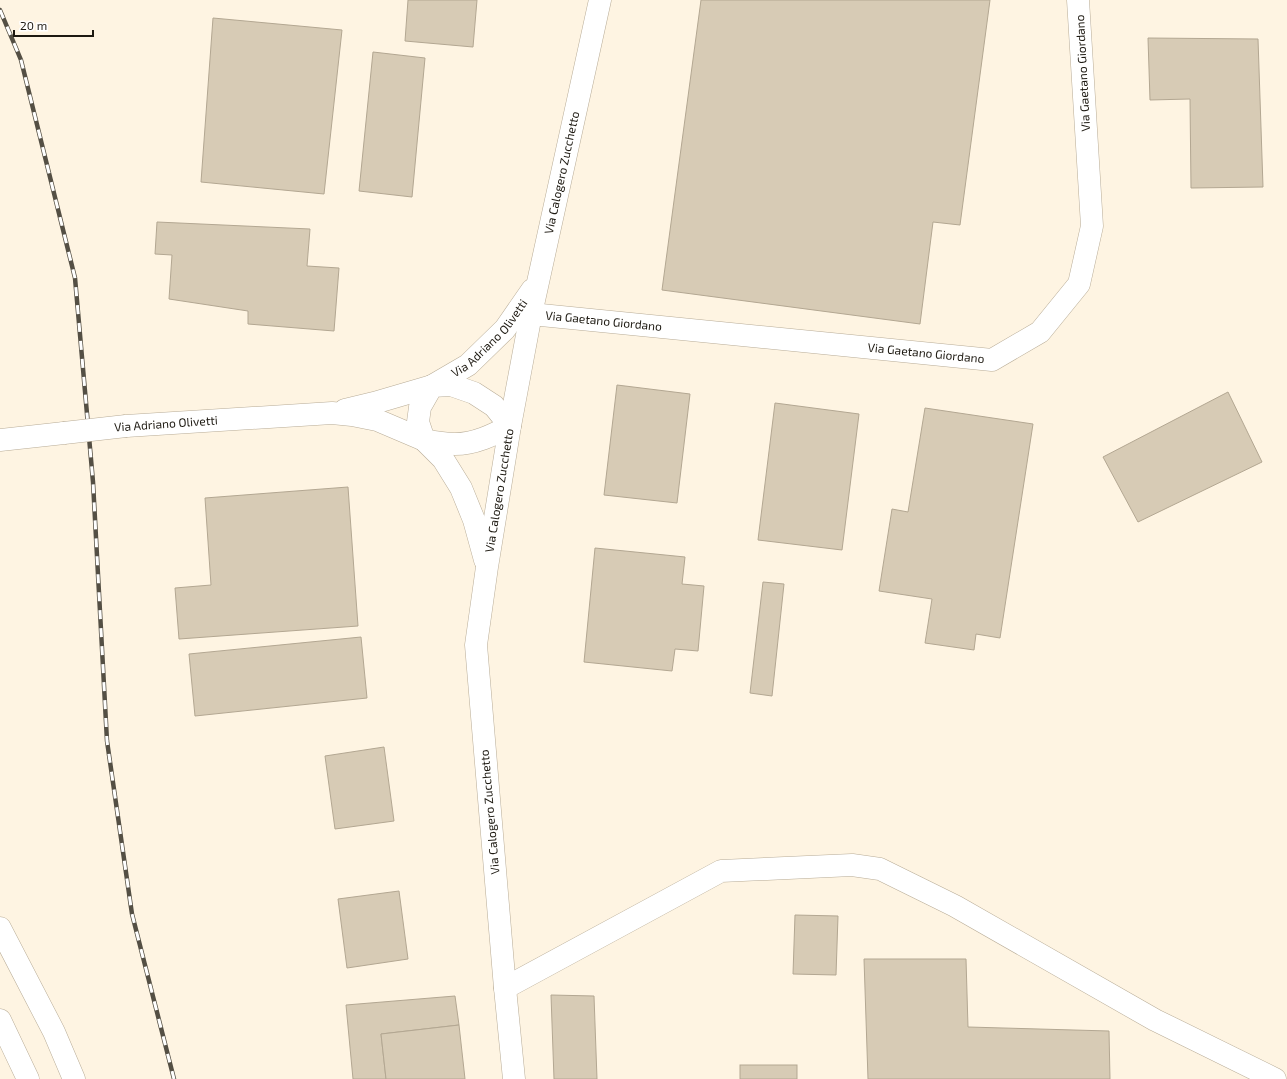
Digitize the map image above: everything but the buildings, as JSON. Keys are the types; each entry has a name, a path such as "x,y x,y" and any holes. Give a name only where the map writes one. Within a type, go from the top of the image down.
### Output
{"main road":[{"name":"Via Calogero Zucchetto","path":"514,1079 476,645 510,426 531,314 600,0"},
{"name":"Via Gaetano Giordano","path":"531,314 992,360 1040,332 1079,284 1092,226 1078,0"},
{"name":"Via Adriano Olivetti","path":"487,567 474,520 461,488 443,459 424,440 418,422 420,407 432,386 468,365 505,329 538,282"},
{"name":"Via Adriano Olivetti","path":"0,440 126,426 332,413 378,420 424,440 454,444 473,442 510,426 494,406 474,392 451,385 432,386 374,403 332,413"},
{"path":"505,988 721,871 852,865 880,869 941,900 1155,1020 1275,1079"},
{"path":"0,928 54,1032 74,1079"},
{"path":"0,1020 28,1079"}],"railway":[{"path":"0,10 21,60 75,278 93,482 107,741 132,914 174,1079"}]}
